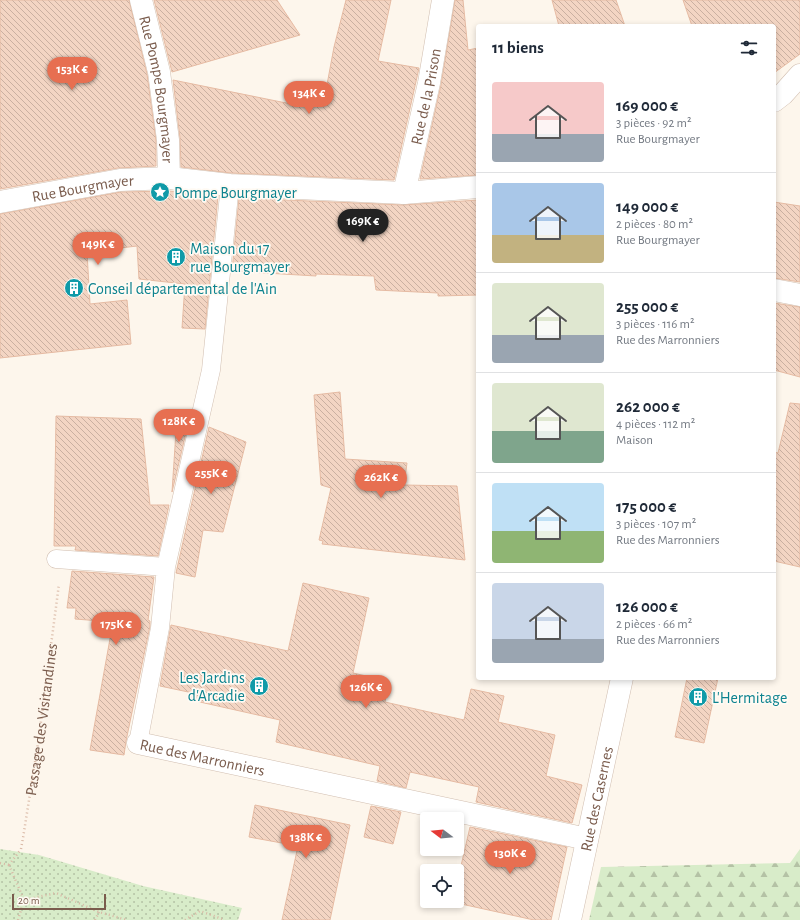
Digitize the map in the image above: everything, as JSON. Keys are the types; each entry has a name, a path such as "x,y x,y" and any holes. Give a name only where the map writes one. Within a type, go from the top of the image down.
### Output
{"street":[{"name":"Rue Pompe Bourgmayer","path":"141,0 159,72 168,140 169,178"},
{"name":"Rue de la Prison","path":"404,193 429,83 443,0"},
{"path":"776,99 800,76"},
{"name":"Rue Bourgmayer","path":"0,202 120,180 169,178 230,185 404,193 476,187"},
{"path":"776,290 800,295"},
{"name":"Rue des Casernes","path":"570,920 622,680"},
{"name":"Rue des Marronniers","path":"138,743 587,839"}],"lane":[{"name":"Rue des Marronniers","path":"138,743 160,628 166,567 211,370 230,185"},
{"path":"59,560 166,567"}],"path":[{"name":"Passage des Visitandines","path":"9,865 21,849 23,838 39,737 59,560"},
{"path":"0,863 9,865 24,900 18,920"},
{"path":"24,900 56,893 99,912 127,920"},
{"path":"185,920 200,911 225,920"},
{"path":"95,920 99,912"}],"green space":[{"path":"0,849 39,855 143,886 242,908 238,920 0,920"},
{"path":"800,849 800,920 589,920 601,867 790,863"}],"building":[{"path":"0,0 129,0 147,74 156,141 156,166 118,168 0,189"},
{"path":"154,0 277,0 300,35 172,72"},
{"path":"346,0 391,0 378,61 419,68 394,180 231,173 181,167 180,138 173,80 296,105 302,82 326,90 334,47"},
{"path":"455,0 463,0 468,50 476,48 476,175 420,179 441,85"},
{"path":"552,0 616,0 624,24 558,24"},
{"path":"683,0 800,0 800,54 776,72 776,24 691,24"},
{"path":"169,191 218,196 205,329 182,328 185,284 139,279 137,246 87,252 90,304 127,300 131,344 0,358 0,214 121,192"},
{"path":"239,198 403,205 476,200 476,295 438,296 438,293 376,290 374,276 316,274 316,276 232,271"},
{"path":"776,202 800,206 800,282 776,278"},
{"path":"776,303 800,307 800,377 776,371"},
{"path":"340,392 345,459 407,463 404,485 457,486 465,560 322,544 323,541 319,540 331,488 321,485 314,395"},
{"path":"790,403 800,404 800,567 776,561 776,452 778,453"},
{"path":"56,416 141,419 150,505 169,505 158,556 75,550 76,546 54,546"},
{"path":"177,416 189,420 172,492"},
{"path":"209,427 246,442 223,532 203,530 195,577 176,573"},
{"path":"72,571 154,577 148,620 150,621 150,626 124,755 90,750 113,622 75,619 76,608 67,608"},
{"name":"Les Jardins d'Arcadie","path":"303,583 369,598 353,673 388,681 385,702 464,720 471,689 504,696 498,722 555,735 546,776 582,785 572,823 476,802 479,787 410,772 406,788 377,781 380,766 276,742 280,720 191,700 193,693 160,686 171,625 288,651"},
{"name":"L'Hermitage","path":"687,680 718,680 704,743 675,737"},
{"path":"255,805 350,825 330,920 282,920 298,846 249,837"},
{"path":"371,806 401,812 393,844 364,837"},
{"path":"470,827 567,847 551,920 534,920 464,905 464,864 461,864"}],"place":[{"name":"Pompe Bourgmayer","path":"160,192"},
{"name":"Maison du 17 rue Bourgmayer","path":"176,257"},
{"name":"Conseil départemental de l'Ain","path":"74,288"},
{"name":"Les Jardins d'Arcadie","path":"259,686"},
{"name":"L'Hermitage","path":"698,697"}]}
